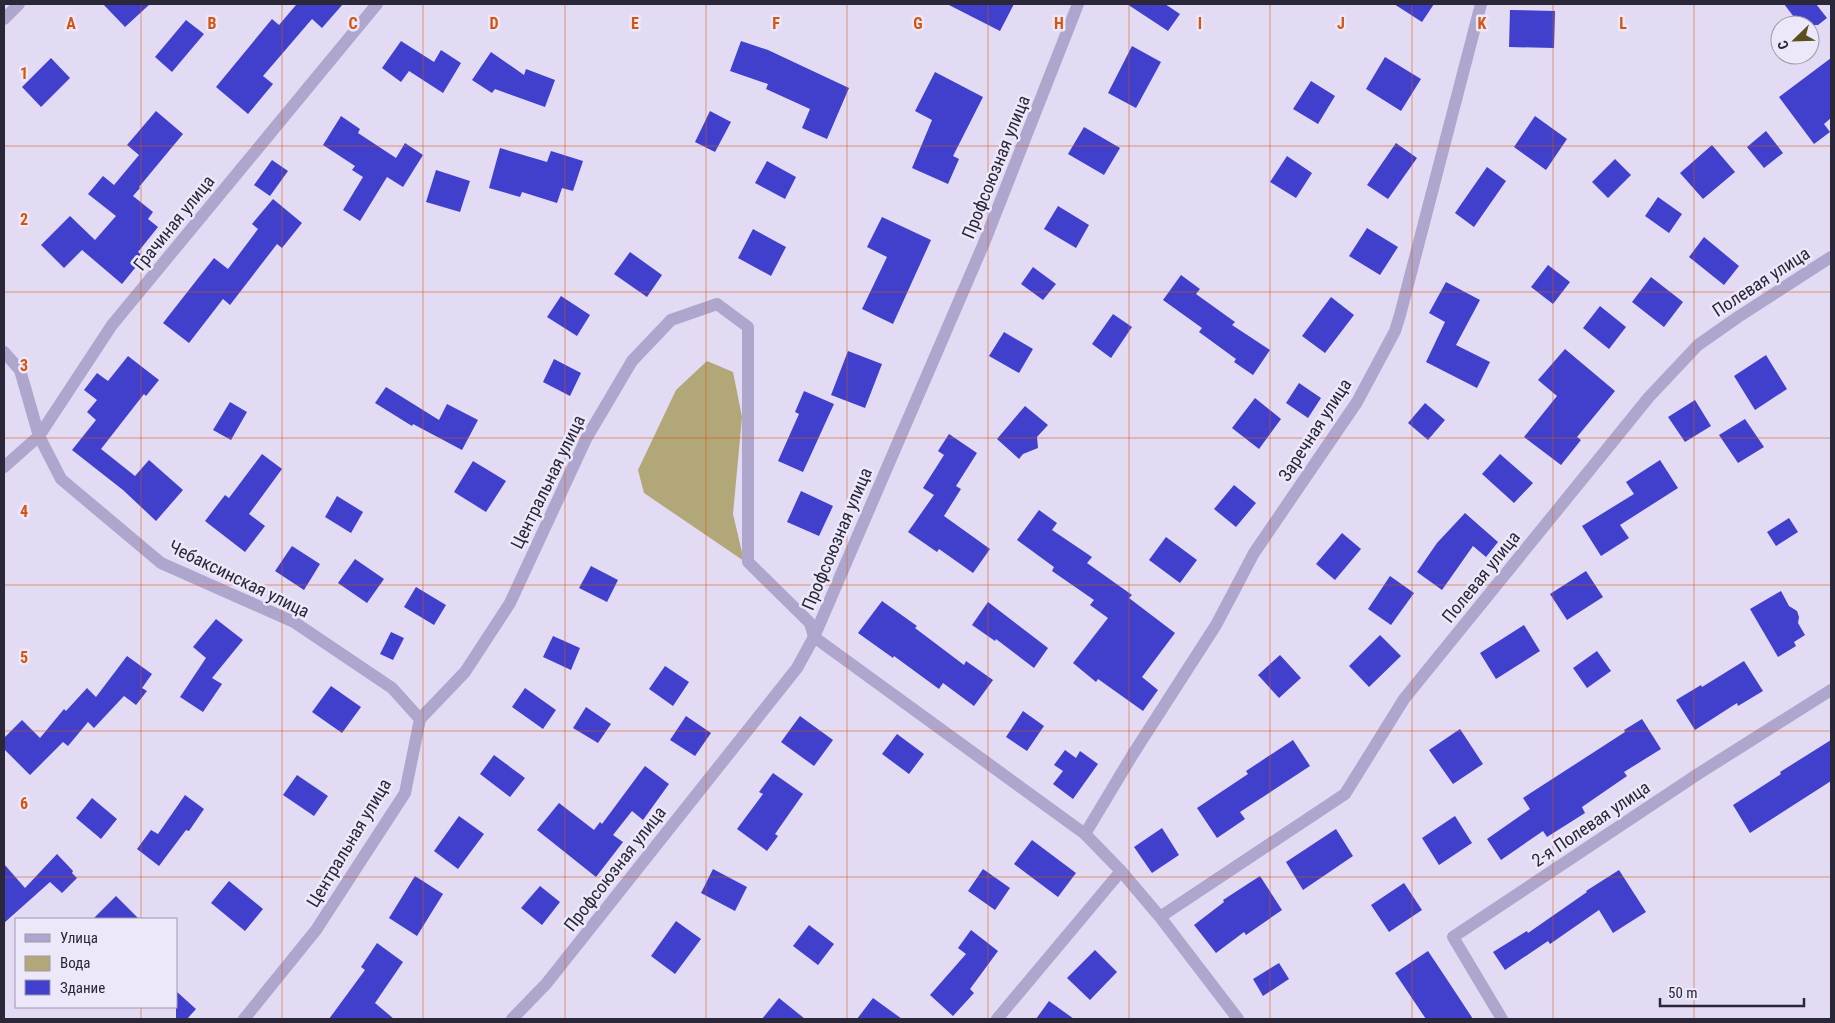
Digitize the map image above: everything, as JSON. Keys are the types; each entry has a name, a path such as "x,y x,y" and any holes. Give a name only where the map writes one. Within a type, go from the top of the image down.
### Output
{"street":[{"path":"4,18 18,4"},
{"name":"Грачиная улица","path":"4,467 39,436 112,326 377,4"},
{"name":"Профсоюзная улица","path":"512,1019 546,984 798,668 814,637 984,243 1078,4"},
{"name":"Заречная улица","path":"1085,834 1133,754 1216,625 1254,553 1357,402 1394,331 1400,315 1481,4"},
{"name":"Полевая улица","path":"1160,917 1346,794 1404,699 1649,397 1698,345 1831,257"},
{"name":"Центральная улица","path":"244,1019 316,930 405,792 420,719 465,672 510,603 586,439 632,361 671,320 717,304 748,327 748,562 810,623 814,637"},
{"name":"Чебаксинская улица","path":"4,352 20,370 39,436 61,479 162,563 294,622 392,688 420,719"},
{"path":"814,637 1085,834 1121,871 1160,917 1238,1019"},
{"name":"2-я Полевая улица","path":"1502,1019 1452,937 1698,774 1831,690"},
{"path":"997,1019 1121,871"}],"water":[{"path":"707,361 733,372 742,417 733,514 744,561 644,493 638,470 676,390"}],"building":[{"path":"103,4 150,4 125,27"},
{"path":"294,4 343,4 322,28 312,19 263,76 273,84 248,114 216,87 272,19 279,25 296,5"},
{"path":"947,4 1014,4 1000,31"},
{"path":"1127,4 1165,4 1180,14 1168,31"},
{"path":"1394,4 1434,4 1422,22"},
{"path":"1784,4 1816,4 1827,18 1820,23 1820,15 1792,15"},
{"path":"1510,10 1555,11 1554,48 1509,47"},
{"path":"186,20 204,34 172,72 155,57"},
{"path":"401,41 434,62 441,50 461,63 443,93 409,71 401,82 382,68"},
{"path":"741,41 768,50 849,88 827,139 802,128 810,109 766,89 768,84 730,71"},
{"path":"1132,46 1161,62 1136,108 1108,93"},
{"path":"491,52 524,75 526,69 555,80 545,107 495,89 492,93 472,80"},
{"path":"1385,57 1421,79 1401,111 1366,89"},
{"path":"51,58 70,78 41,107 22,87"},
{"path":"1831,58 1831,118 1824,124 1830,132 1814,144 1779,97"},
{"path":"935,72 983,97 953,156 959,159 948,184 912,168 932,120 915,111"},
{"path":"1311,81 1335,96 1318,124 1293,109"},
{"path":"156,111 183,134 133,196 153,212 148,219 158,227 138,252 144,257 122,284 82,250 64,268 41,245 70,216 95,240 116,216 88,194 103,176 114,185 139,155 127,145"},
{"path":"710,111 731,122 715,152 695,142"},
{"path":"341,116 360,129 358,133 396,158 405,143 423,155 403,187 387,177 360,221 343,210 363,177 352,170 355,166 323,145"},
{"path":"1535,116 1567,139 1546,170 1514,147"},
{"path":"1084,127 1120,148 1104,175 1068,154"},
{"path":"1766,131 1783,153 1764,168 1747,147"},
{"path":"1396,143 1417,158 1388,199 1367,185"},
{"path":"1712,145 1735,172 1703,199 1680,173"},
{"path":"500,148 547,162 551,151 583,161 573,191 562,188 557,203 522,192 520,197 489,188"},
{"path":"1287,156 1312,173 1296,198 1270,182"},
{"path":"1615,159 1631,175 1608,198 1592,182"},
{"path":"272,160 288,171 270,196 254,185"},
{"path":"767,161 796,177 785,199 755,183"},
{"path":"1487,167 1506,181 1474,227 1455,213"},
{"path":"436,170 470,181 460,212 426,202"},
{"path":"1658,197 1682,214 1669,233 1645,216"},
{"path":"273,199 302,223 282,248 277,244 230,305 223,299 189,343 163,323 214,258 228,269 258,229 252,224"},
{"path":"1058,206 1089,225 1076,248 1044,229"},
{"path":"882,217 931,240 893,324 862,309 887,257 867,247"},
{"path":"1367,228 1398,247 1380,275 1349,256"},
{"path":"753,229 786,247 771,276 738,258"},
{"path":"1704,237 1739,266 1724,285 1689,257"},
{"path":"630,252 662,275 647,297 614,274"},
{"path":"1548,265 1570,282 1553,304 1531,287"},
{"path":"1033,267 1056,284 1043,300 1021,284"},
{"path":"1181,275 1200,289 1196,294 1235,322 1232,325 1270,350 1253,375 1234,362 1236,359 1199,332 1202,328 1163,300"},
{"path":"1651,277 1683,302 1664,327 1632,302"},
{"path":"1446,282 1480,300 1456,345 1490,362 1477,388 1426,362 1445,322 1429,313"},
{"path":"561,296 590,315 577,336 547,317"},
{"path":"1331,297 1354,315 1325,353 1302,336"},
{"path":"1600,306 1626,327 1609,349 1583,328"},
{"path":"1113,314 1132,327 1111,358 1092,344"},
{"path":"1004,332 1033,349 1019,373 989,356"},
{"path":"1565,349 1615,391 1577,437 1581,440 1561,465 1524,437 1557,396 1538,380"},
{"path":"848,351 882,364 865,408 831,395"},
{"path":"1766,355 1787,389 1755,410 1734,376"},
{"path":"128,356 159,380 146,396 144,394 101,449 135,476 149,460 183,490 156,521 123,490 72,450 96,420 87,412 97,400 84,390 97,373 108,381"},
{"path":"554,359 581,373 570,396 543,382"},
{"path":"1299,383 1321,398 1308,418 1286,403"},
{"path":"386,387 439,420 447,404 478,420 462,450 413,424 412,426 375,403"},
{"path":"804,391 834,404 803,472 778,461 799,414 795,412"},
{"path":"1255,398 1281,419 1259,449 1232,428"},
{"path":"1695,400 1711,426 1685,442 1668,417"},
{"path":"230,402 247,412 231,440 213,430"},
{"path":"1425,403 1445,420 1428,440 1408,423"},
{"path":"1025,406 1048,425 1037,437 1038,448 1023,454 1019,459 997,439"},
{"path":"1745,419 1764,447 1738,463 1719,435"},
{"path":"949,434 977,453 956,486 961,489 944,516 990,549 973,573 939,549 937,552 908,532 934,495 923,488 944,455 938,451"},
{"path":"262,454 282,469 249,514 265,526 245,552 205,521 225,495 229,498"},
{"path":"1500,454 1533,483 1514,503 1482,474"},
{"path":"1660,460 1678,488 1620,525 1629,538 1601,556 1582,526 1634,494 1626,482"},
{"path":"473,461 506,481 486,512 454,492"},
{"path":"1234,485 1256,503 1236,527 1214,509"},
{"path":"801,491 833,506 819,536 787,522"},
{"path":"337,496 363,512 351,533 325,517"},
{"path":"1039,510 1057,523 1052,530 1092,557 1087,563 1132,595 1129,598 1175,633 1142,677 1158,690 1143,711 1098,679 1096,682 1073,663 1108,618 1090,605 1094,600 1052,571 1054,567 1017,540"},
{"path":"1465,513 1498,542 1486,557 1473,546 1442,590 1417,572 1437,543"},
{"path":"1789,518 1798,532 1776,546 1767,532"},
{"path":"1342,533 1361,549 1335,580 1316,564"},
{"path":"1166,537 1197,560 1180,583 1149,560"},
{"path":"292,546 320,564 304,590 275,571"},
{"path":"355,559 384,579 367,603 338,583"},
{"path":"591,566 618,580 607,602 579,588"},
{"path":"1586,571 1603,597 1567,620 1550,594"},
{"path":"1390,576 1414,593 1391,625 1368,609"},
{"path":"416,587 446,605 434,625 404,607"},
{"path":"1781,591 1789,606 1797,611 1798,623 1805,635 1794,642 1796,646 1778,657 1750,609"},
{"path":"882,601 917,626 915,628 964,665 966,661 993,680 974,706 943,683 939,689 894,656 893,658 858,633"},
{"path":"988,602 1048,648 1034,668 996,639 995,641 972,625"},
{"path":"216,619 243,640 212,678 222,684 203,712 180,697 206,658 193,647"},
{"path":"1524,625 1540,651 1496,679 1480,653"},
{"path":"391,632 404,638 393,660 380,654"},
{"path":"1380,635 1401,656 1369,687 1349,666"},
{"path":"553,636 580,648 571,670 543,657"},
{"path":"1597,651 1611,671 1587,688 1573,668"},
{"path":"1280,655 1301,678 1279,698 1258,675"},
{"path":"127,656 152,674 142,688 147,691 136,705 124,696 94,728 88,722 68,746 63,742 30,775 4,749 4,738 22,720 40,738 64,709 66,711 87,688 96,697"},
{"path":"1744,661 1763,691 1738,706 1737,703 1695,730 1676,700 1701,685 1702,687"},
{"path":"665,666 689,682 673,706 649,689"},
{"path":"331,686 361,707 342,733 312,712"},
{"path":"525,688 556,710 543,729 512,707"},
{"path":"586,707 611,724 598,743 573,728"},
{"path":"1023,711 1044,726 1027,751 1006,737"},
{"path":"686,716 711,733 695,756 670,740"},
{"path":"800,716 833,740 814,766 781,742"},
{"path":"1642,719 1661,749 1624,772 1627,776 1582,807 1585,813 1547,837 1543,831 1501,860 1487,839 1530,809 1523,798"},
{"path":"1460,729 1483,764 1453,784 1429,750"},
{"path":"897,734 924,754 909,774 882,754"},
{"path":"1293,740 1310,766 1240,812 1245,819 1217,838 1197,808 1248,774 1246,771"},
{"path":"1831,740 1831,781 1750,833 1733,805 1781,774 1780,772"},
{"path":"1065,750 1076,758 1080,751 1098,764 1073,799 1053,784 1063,771 1054,765"},
{"path":"494,755 525,778 510,797 480,774"},
{"path":"645,766 669,784 643,820 632,811 613,835 623,842 596,877 537,830 559,803 594,830 600,822 602,824"},
{"path":"773,773 803,794 775,834 778,836 767,851 737,829 763,794 759,792"},
{"path":"297,775 328,796 314,816 283,795"},
{"path":"185,795 204,809 189,831 186,830 159,866 137,849 151,830 158,834"},
{"path":"92,798 117,819 101,839 76,818"},
{"path":"459,816 484,834 458,869 434,851"},
{"path":"1455,816 1472,843 1439,865 1422,838"},
{"path":"1162,828 1179,855 1152,873 1134,847"},
{"path":"1336,829 1353,856 1303,890 1286,862"},
{"path":"1032,840 1076,873 1058,897 1014,864"},
{"path":"57,854 77,878 62,893 50,882 4,923 4,864 25,888"},
{"path":"713,869 747,887 735,911 701,893"},
{"path":"983,869 1010,888 995,910 968,891"},
{"path":"1619,870 1646,912 1613,933 1599,910 1550,944 1548,941 1505,970 1493,952 1527,931 1528,933 1586,891"},
{"path":"415,876 443,894 417,936 389,918"},
{"path":"1260,876 1282,910 1246,935 1244,932 1216,953 1194,925 1224,902 1223,900"},
{"path":"229,881 263,909 245,931 211,903"},
{"path":"1404,883 1422,910 1389,932 1371,905"},
{"path":"540,886 560,902 542,925 521,908"},
{"path":"116,896 138,918 94,918"},
{"path":"676,921 701,939 675,974 651,956"},
{"path":"809,925 834,944 818,965 793,946"},
{"path":"971,930 998,951 970,989 974,993 953,1016 930,995 966,954 958,948"},
{"path":"377,943 403,962 375,1003 394,1019 329,1019 365,970 361,967"},
{"path":"1095,950 1117,972 1090,1000 1067,978"},
{"path":"1428,951 1473,1019 1426,1019 1395,973"},
{"path":"1279,963 1289,979 1263,996 1253,979"},
{"path":"178,993 196,1009 187,1019 176,1019"},
{"path":"779,998 805,1019 762,1019"},
{"path":"873,998 902,1019 857,1019"},
{"path":"1049,1001 1074,1019 1036,1019"}]}
